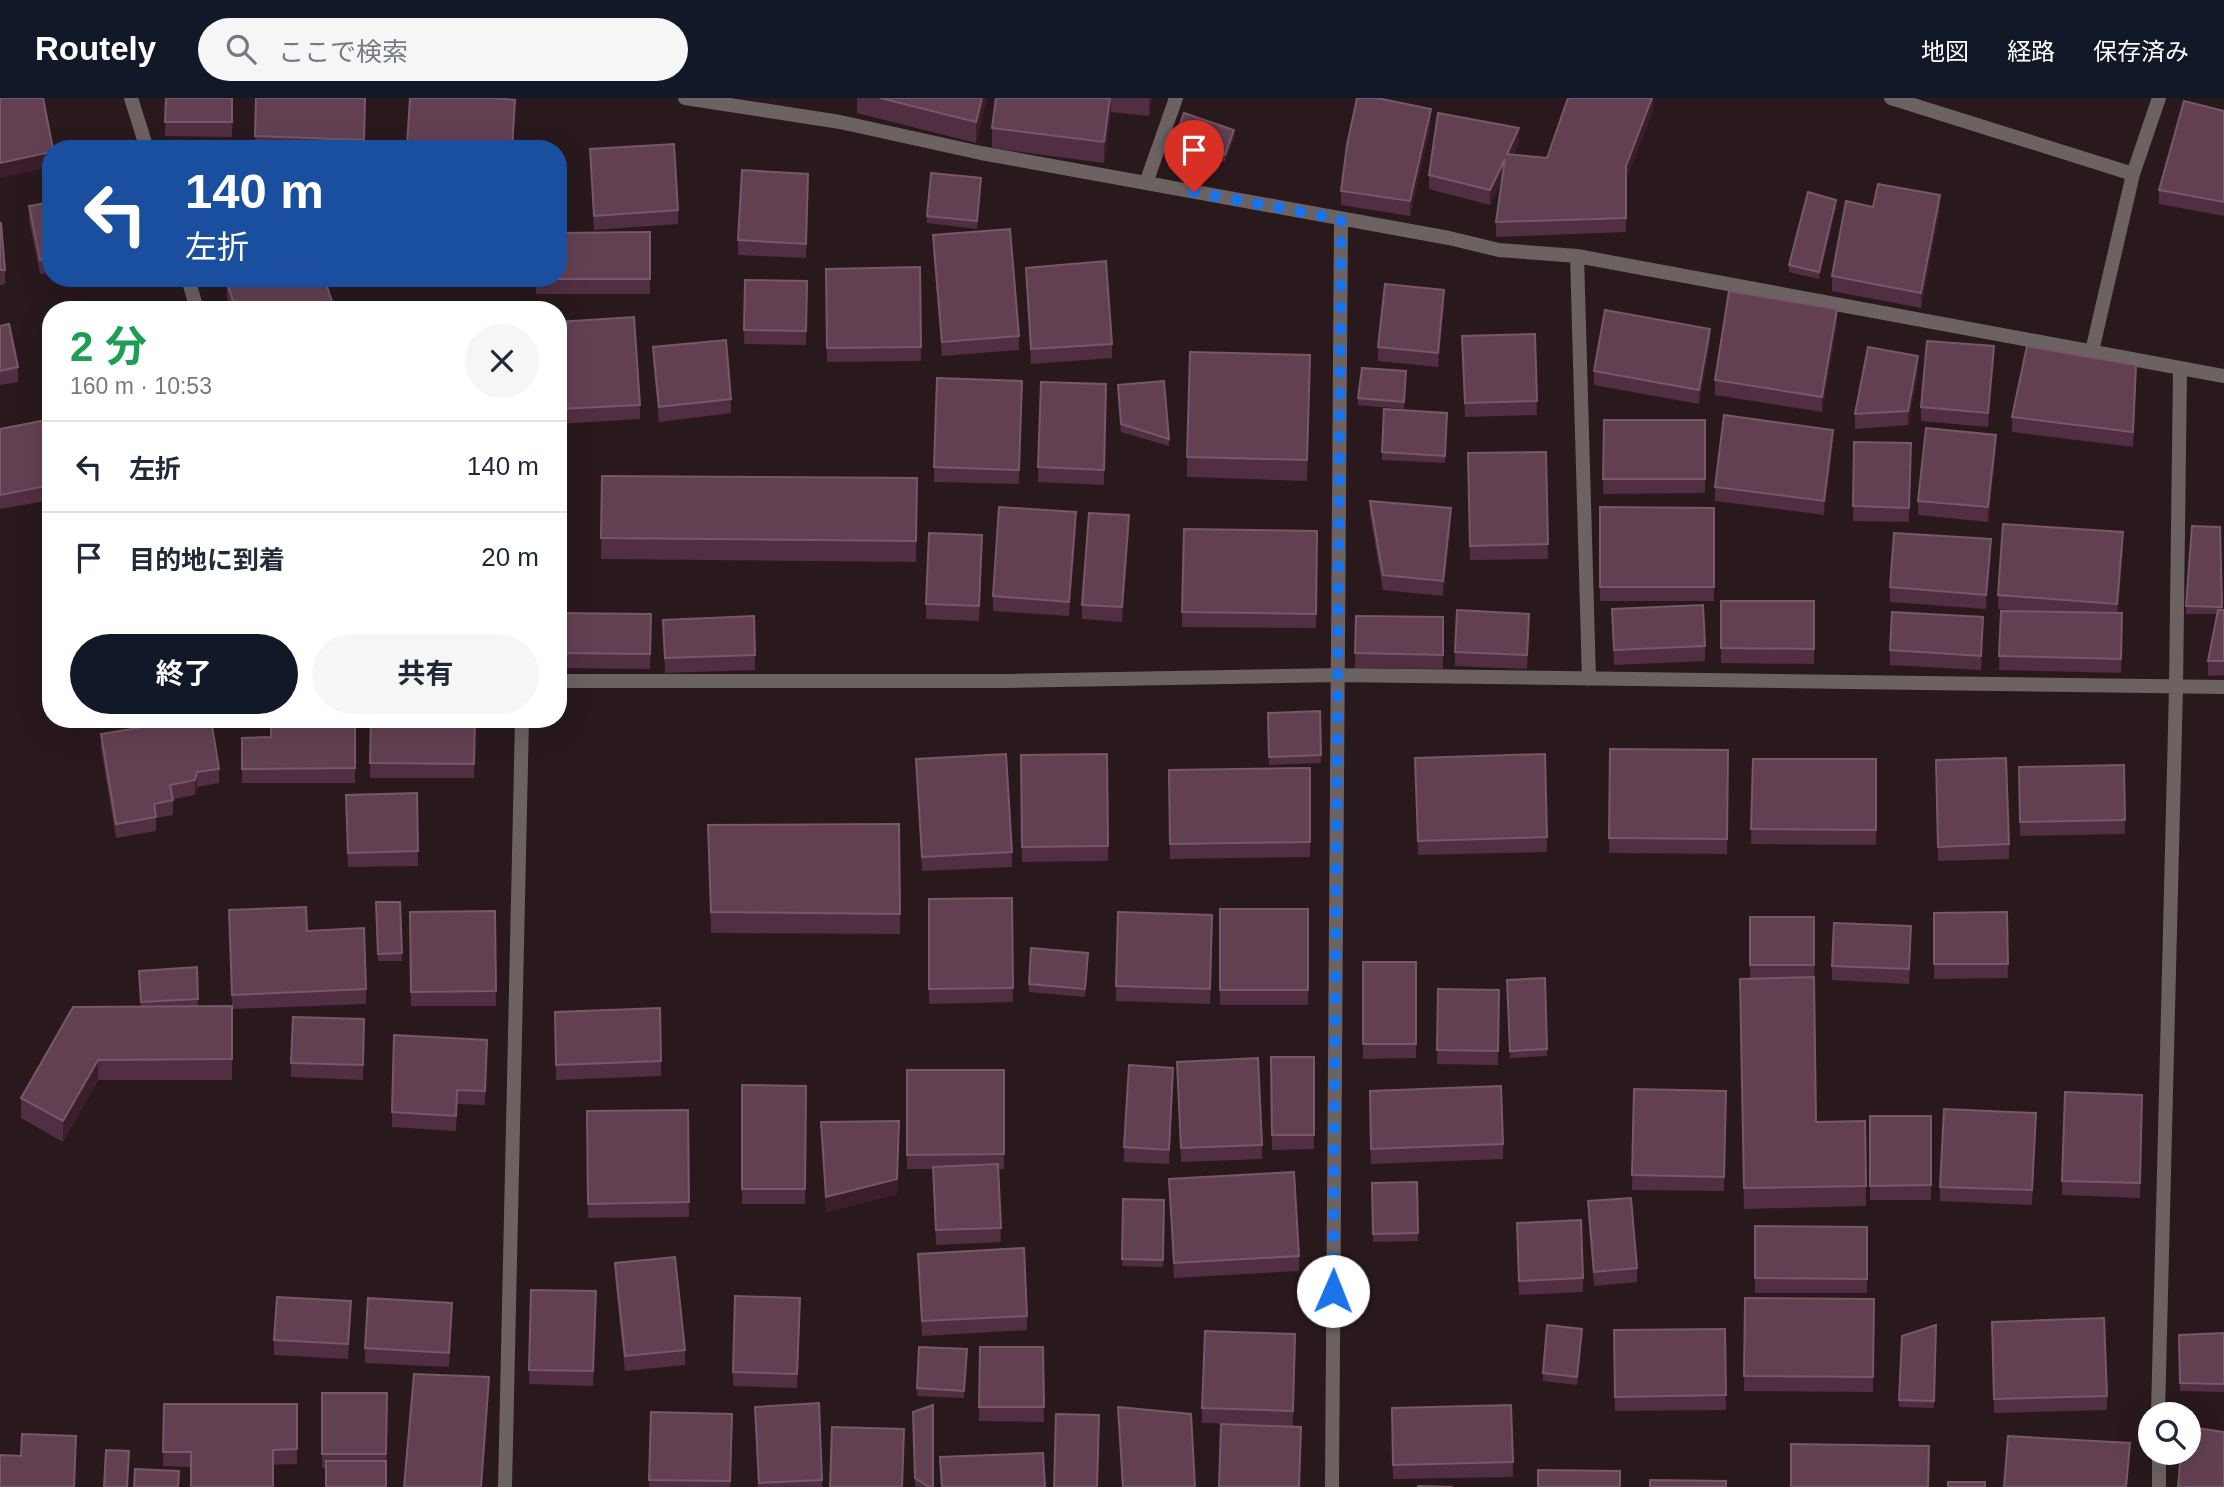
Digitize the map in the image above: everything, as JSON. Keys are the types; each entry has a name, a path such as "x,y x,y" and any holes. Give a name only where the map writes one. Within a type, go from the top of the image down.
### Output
{"street":[{"path":"131,98 144,140"},
{"path":"685,98 841,122 981,153 1449,238 1499,250 1577,256 2224,376"},
{"path":"1146,183 1176,98"},
{"path":"1891,98 2133,174"},
{"path":"2092,351 2133,174 2159,98"},
{"path":"1332,1487 1341,219"},
{"path":"1577,256 1588,679"},
{"path":"2158,1402 2176,688 2180,369"},
{"path":"567,681 1007,681 1338,676 2224,687"},
{"path":"505,1487 522,728"},
{"path":"2159,1465 2159,1487"}],"building":[{"path":"0,98 43,98 51,140 42,140 42,154 0,163"},
{"path":"166,98 232,98 232,122 165,122"},
{"path":"256,98 365,98 364,140 255,136"},
{"path":"410,98 515,100 513,140 407,140"},
{"path":"880,98 982,98 976,122"},
{"path":"996,98 1110,98 1104,142 992,128"},
{"path":"1357,98 1377,98 1431,109 1410,201 1341,191"},
{"path":"1568,98 1652,98 1626,166 1626,218 1496,222 1505,159 1490,190 1429,175 1438,113 1519,128 1507,154 1547,158"},
{"path":"2184,101 2224,111 2224,202 2159,190"},
{"path":"1184,113 1234,130 1225,155 1175,137"},
{"path":"674,144 678,210 594,216 590,149"},
{"path":"742,170 808,174 806,244 738,240"},
{"path":"931,173 981,178 977,221 927,216"},
{"path":"1878,184 1940,195 1921,293 1832,276 1846,201 1873,207"},
{"path":"1808,192 1836,200 1819,272 1789,265"},
{"path":"42,204 42,260 40,260 29,206"},
{"path":"1,223 5,270 0,270"},
{"path":"1010,229 1019,336 942,342 933,235"},
{"path":"650,232 650,279 567,279 567,233"},
{"path":"1106,261 1112,344 1031,349 1026,268"},
{"path":"920,267 921,347 827,348 826,269"},
{"path":"745,280 807,281 806,331 744,330"},
{"path":"1385,284 1444,290 1438,353 1378,347"},
{"path":"228,287 327,287 332,301 233,301"},
{"path":"1729,291 1837,309 1822,397 1715,380"},
{"path":"1605,310 1710,329 1699,390 1594,371"},
{"path":"634,317 640,405 567,409 567,321"},
{"path":"9,324 18,367 0,371 0,326"},
{"path":"1535,334 1537,401 1465,403 1462,336"},
{"path":"726,340 731,399 659,407 653,347"},
{"path":"1927,341 1994,346 1988,413 1921,407"},
{"path":"2027,346 2136,365 2133,432 2012,417"},
{"path":"1868,347 1918,356 1908,411 1855,414"},
{"path":"1190,352 1310,355 1307,460 1187,457"},
{"path":"1362,368 1406,371 1404,402 1358,398"},
{"path":"937,378 1022,381 1019,470 934,467"},
{"path":"1164,381 1169,439 1121,424 1118,385"},
{"path":"1041,382 1106,384 1104,470 1038,467"},
{"path":"1384,409 1447,413 1445,456 1382,452"},
{"path":"1724,415 1833,430 1824,501 1715,487"},
{"path":"1604,420 1705,420 1705,479 1603,479"},
{"path":"42,421 42,487 0,495 0,429"},
{"path":"1926,428 1996,435 1988,507 1918,501"},
{"path":"1854,442 1911,443 1909,508 1853,506"},
{"path":"1546,452 1548,544 1470,546 1468,453"},
{"path":"602,476 917,478 916,541 601,538"},
{"path":"1370,501 1451,508 1443,581 1383,575"},
{"path":"999,507 1076,512 1069,602 993,596"},
{"path":"1600,507 1714,508 1714,587 1600,587"},
{"path":"1089,513 1129,515 1122,607 1082,605"},
{"path":"2003,524 2123,532 2117,604 1998,595"},
{"path":"2192,526 2220,527 2222,607 2186,606"},
{"path":"1184,529 1317,531 1316,614 1182,612"},
{"path":"929,533 982,535 979,606 926,604"},
{"path":"1894,533 1991,539 1986,595 1890,587"},
{"path":"1721,601 1814,601 1814,649 1721,648"},
{"path":"1703,605 1705,646 1614,650 1612,609"},
{"path":"1457,610 1529,614 1527,655 1455,652"},
{"path":"2218,610 2224,610 2224,661 2208,661"},
{"path":"2001,611 2122,613 2121,659 1999,656"},
{"path":"1892,612 1983,617 1981,656 1890,650"},
{"path":"567,613 651,614 650,654 567,653"},
{"path":"754,616 755,655 665,658 663,620"},
{"path":"1356,616 1443,617 1443,655 1355,653"},
{"path":"1320,711 1321,755 1269,757 1268,713"},
{"path":"137,728 212,728 219,769 197,772 195,780 170,785 173,800 154,804 156,817 116,824 101,734"},
{"path":"271,728 355,728 355,768 242,769 242,738 271,737"},
{"path":"371,728 475,728 474,764 370,763"},
{"path":"1610,749 1728,750 1727,839 1609,838"},
{"path":"1006,754 1012,852 922,857 916,759"},
{"path":"1107,754 1108,846 1022,847 1021,755"},
{"path":"1545,754 1547,837 1418,841 1415,758"},
{"path":"2006,758 2009,844 1938,847 1936,760"},
{"path":"1753,759 1876,759 1876,830 1751,829"},
{"path":"2124,765 2125,820 2020,822 2019,767"},
{"path":"1310,768 1310,842 1170,844 1169,770"},
{"path":"417,793 418,851 348,853 346,795"},
{"path":"899,824 900,914 711,912 708,825"},
{"path":"1012,898 1013,988 929,989 929,899"},
{"path":"376,902 400,902 402,953 378,954"},
{"path":"306,907 307,931 364,928 366,989 232,995 229,910"},
{"path":"1220,909 1308,909 1308,990 1220,990"},
{"path":"495,911 496,991 411,992 410,912"},
{"path":"1118,912 1212,915 1210,989 1116,986"},
{"path":"2007,912 2008,964 1934,964 1934,913"},
{"path":"1750,917 1814,917 1814,965 1750,965"},
{"path":"1834,923 1911,926 1909,969 1832,966"},
{"path":"1031,948 1088,953 1085,989 1029,984"},
{"path":"1363,962 1416,962 1416,1044 1363,1044"},
{"path":"197,967 198,999 141,1002 139,971"},
{"path":"1814,977 1816,1122 1865,1121 1866,1186 1744,1188 1740,979"},
{"path":"1545,978 1547,1049 1510,1051 1507,980"},
{"path":"1438,989 1499,990 1498,1051 1437,1050"},
{"path":"232,1006 232,1059 98,1060 63,1121 21,1098 73,1007"},
{"path":"660,1008 661,1061 556,1065 555,1012"},
{"path":"293,1017 364,1019 363,1065 291,1063"},
{"path":"394,1035 487,1040 485,1091 457,1090 456,1116 392,1112"},
{"path":"1271,1057 1314,1057 1314,1135 1272,1135"},
{"path":"1258,1058 1262,1145 1181,1148 1177,1062"},
{"path":"1129,1065 1173,1068 1169,1150 1124,1147"},
{"path":"907,1070 1004,1070 1004,1154 907,1155"},
{"path":"742,1085 806,1086 805,1189 742,1189"},
{"path":"1501,1086 1503,1144 1371,1149 1370,1091"},
{"path":"1634,1089 1726,1091 1724,1177 1632,1175"},
{"path":"2065,1092 2142,1095 2140,1183 2062,1181"},
{"path":"1944,1109 2036,1113 2032,1190 1940,1187"},
{"path":"688,1110 689,1202 588,1204 587,1111"},
{"path":"1870,1116 1931,1116 1931,1185 1870,1186"},
{"path":"899,1121 897,1179 826,1197 821,1122"},
{"path":"998,1164 1001,1228 936,1230 933,1167"},
{"path":"1294,1172 1299,1256 1174,1263 1169,1179"},
{"path":"1417,1182 1418,1233 1373,1234 1372,1183"},
{"path":"1631,1198 1637,1268 1594,1272 1588,1201"},
{"path":"1123,1199 1164,1200 1163,1260 1122,1259"},
{"path":"1581,1220 1583,1278 1519,1281 1517,1223"},
{"path":"1755,1226 1867,1227 1867,1279 1755,1278"},
{"path":"1024,1248 1027,1316 922,1321 918,1254"},
{"path":"675,1257 685,1350 625,1356 615,1263"},
{"path":"531,1290 596,1291 593,1371 529,1370"},
{"path":"735,1296 800,1298 797,1374 733,1372"},
{"path":"277,1297 351,1301 348,1344 274,1340"},
{"path":"368,1298 452,1303 449,1353 365,1348"},
{"path":"1745,1298 1874,1299 1873,1377 1744,1376"},
{"path":"2104,1318 2107,1396 1994,1399 1992,1322"},
{"path":"1547,1325 1582,1329 1577,1377 1543,1373"},
{"path":"1936,1325 1934,1401 1899,1400 1902,1336"},
{"path":"1725,1329 1726,1395 1615,1397 1614,1330"},
{"path":"1205,1331 1295,1334 1293,1411 1202,1408"},
{"path":"2224,1333 2224,1384 2180,1383 2179,1335"},
{"path":"919,1347 967,1349 964,1391 917,1388"},
{"path":"980,1347 1043,1347 1044,1407 979,1407"},
{"path":"414,1374 489,1377 481,1487 404,1487"},
{"path":"322,1393 387,1393 386,1454 322,1454"},
{"path":"819,1403 822,1480 759,1483 755,1407"},
{"path":"164,1404 297,1404 297,1449 273,1450 273,1487 191,1487 191,1452 163,1452"},
{"path":"933,1405 933,1487 929,1487 915,1478 913,1412"},
{"path":"1511,1405 1513,1462 1393,1465 1392,1408"},
{"path":"1118,1407 1191,1414 1195,1487 1123,1487"},
{"path":"651,1412 732,1414 730,1481 649,1480"},
{"path":"1056,1414 1099,1415 1097,1487 1054,1487"},
{"path":"1221,1424 1301,1427 1299,1487 1219,1487"},
{"path":"832,1427 904,1429 902,1487 830,1487"},
{"path":"2201,1429 2224,1432 2224,1487 2178,1487 2180,1465 2201,1465"},
{"path":"22,1434 76,1436 74,1487 0,1487 0,1455 21,1456"},
{"path":"2008,1436 2130,1443 2126,1487 2004,1487"},
{"path":"1791,1444 1929,1446 1928,1487 1791,1487"},
{"path":"106,1450 129,1451 127,1487 104,1487"},
{"path":"1043,1453 1045,1487 942,1487 940,1457"},
{"path":"326,1461 386,1461 386,1487 326,1487"},
{"path":"135,1469 179,1471 178,1487 134,1487"},
{"path":"1538,1470 1620,1471 1620,1487 1538,1487"},
{"path":"1650,1480 1726,1481 1726,1487 1650,1487"},
{"path":"1948,1482 1985,1482 1985,1487 1948,1487"}],"route":[{"path":"1194,192 1341,219 1333,1291"}]}
